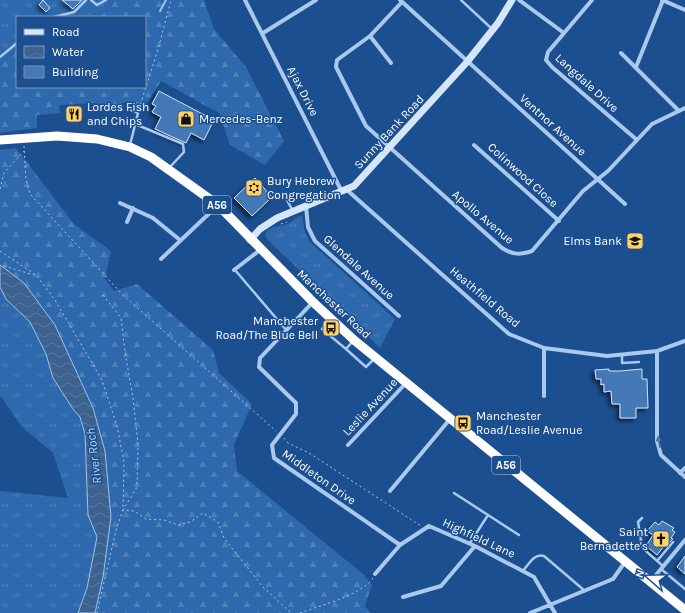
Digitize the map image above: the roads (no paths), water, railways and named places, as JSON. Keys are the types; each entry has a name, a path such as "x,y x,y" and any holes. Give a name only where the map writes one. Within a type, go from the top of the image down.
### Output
{"highway":[{"name":"Manchester Road","path":"0,140 65,136 97,139 130,147 151,157 218,205 260,250 330,319 354,340 626,562"},
{"name":"A56","path":"626,562 685,610"}],"street":[{"name":"Ajax Drive","path":"246,0 344,191"},
{"path":"262,33 316,0"},
{"path":"513,0 564,33"},
{"name":"Sunny Bank Road","path":"250,240 260,229 306,206 354,186 467,62 493,30 513,0"},
{"name":"Langdale Drive","path":"592,0 546,55 548,63 636,140"},
{"path":"636,67 662,0 685,10"},
{"name":"Apollo Avenue","path":"401,1 370,36 338,60 336,67 366,126 502,248 511,254 522,254 532,251 584,191 598,179 652,124 685,108"},
{"name":"Ventnor Avenue","path":"401,1 625,204"},
{"path":"370,36 391,63"},
{"path":"621,53 679,111"},
{"name":"Colinwood Close","path":"474,145 559,221"},
{"name":"Heathfield Road","path":"344,191 509,334 544,348 607,356 657,351 685,341"},
{"path":"120,203 154,218 180,240"},
{"path":"161,259 218,205"},
{"name":"Glendale Avenue","path":"306,206 308,227 315,241 400,316"},
{"path":"127,222 133,208"},
{"path":"234,270 260,250"},
{"name":"Middleton Drive","path":"313,302 260,358 259,368 296,403 296,414 272,445 274,458 400,545"},
{"path":"544,348 544,396"},
{"path":"657,351 657,441 662,455 685,477"},
{"name":"Leslie Avenue","path":"348,445 406,382"},
{"path":"390,491 450,419"},
{"path":"680,473 685,468"},
{"name":"Highfield Lane","path":"375,574 400,545 429,526 470,543 534,577 552,605 555,613"},
{"path":"650,581 685,540"},
{"path":"403,597 441,586 475,546"},
{"path":"530,613 613,578 626,562"}],"lane":[{"path":"58,16 74,12 86,0"},
{"path":"91,0 97,5 106,0"},
{"path":"461,0 493,30"},
{"path":"0,57 16,44"},
{"path":"130,147 138,113 131,110"},
{"path":"135,124 183,144 184,152 168,169"},
{"path":"284,193 292,214"},
{"path":"234,270 287,331"},
{"path":"330,319 322,329 366,367 376,358"},
{"path":"346,349 354,340"},
{"path":"622,354 622,363 639,362"},
{"path":"454,493 519,535"},
{"path":"470,543 488,515"},
{"path":"642,518 638,522 641,540 639,545 685,589"},
{"path":"657,561 673,542"},
{"path":"523,571 535,556 544,556 585,591"}],"water":[{"name":"River Roch","path":"0,265 24,283 55,325 93,408 105,451 111,517 103,577 95,613 78,613 87,588 97,537 88,515 85,434 80,417 73,409 53,378 46,354 30,322 6,299 0,287"}],"waterway":[{"path":"160,11 166,0"}],"place":[{"name":"Lordes Fish and Chips","path":"74,114"},
{"name":"Mercedes-Benz","path":"186,119"},
{"name":"Bury Hebrew Congregation","path":"254,188"},
{"name":"Elms Bank","path":"635,241"},
{"name":"Manchester Road/The Blue Bell","path":"331,328"},
{"name":"Manchester Road/Leslie Avenue","path":"463,423"},
{"name":"Saint Bernadette's","path":"661,539"}]}
